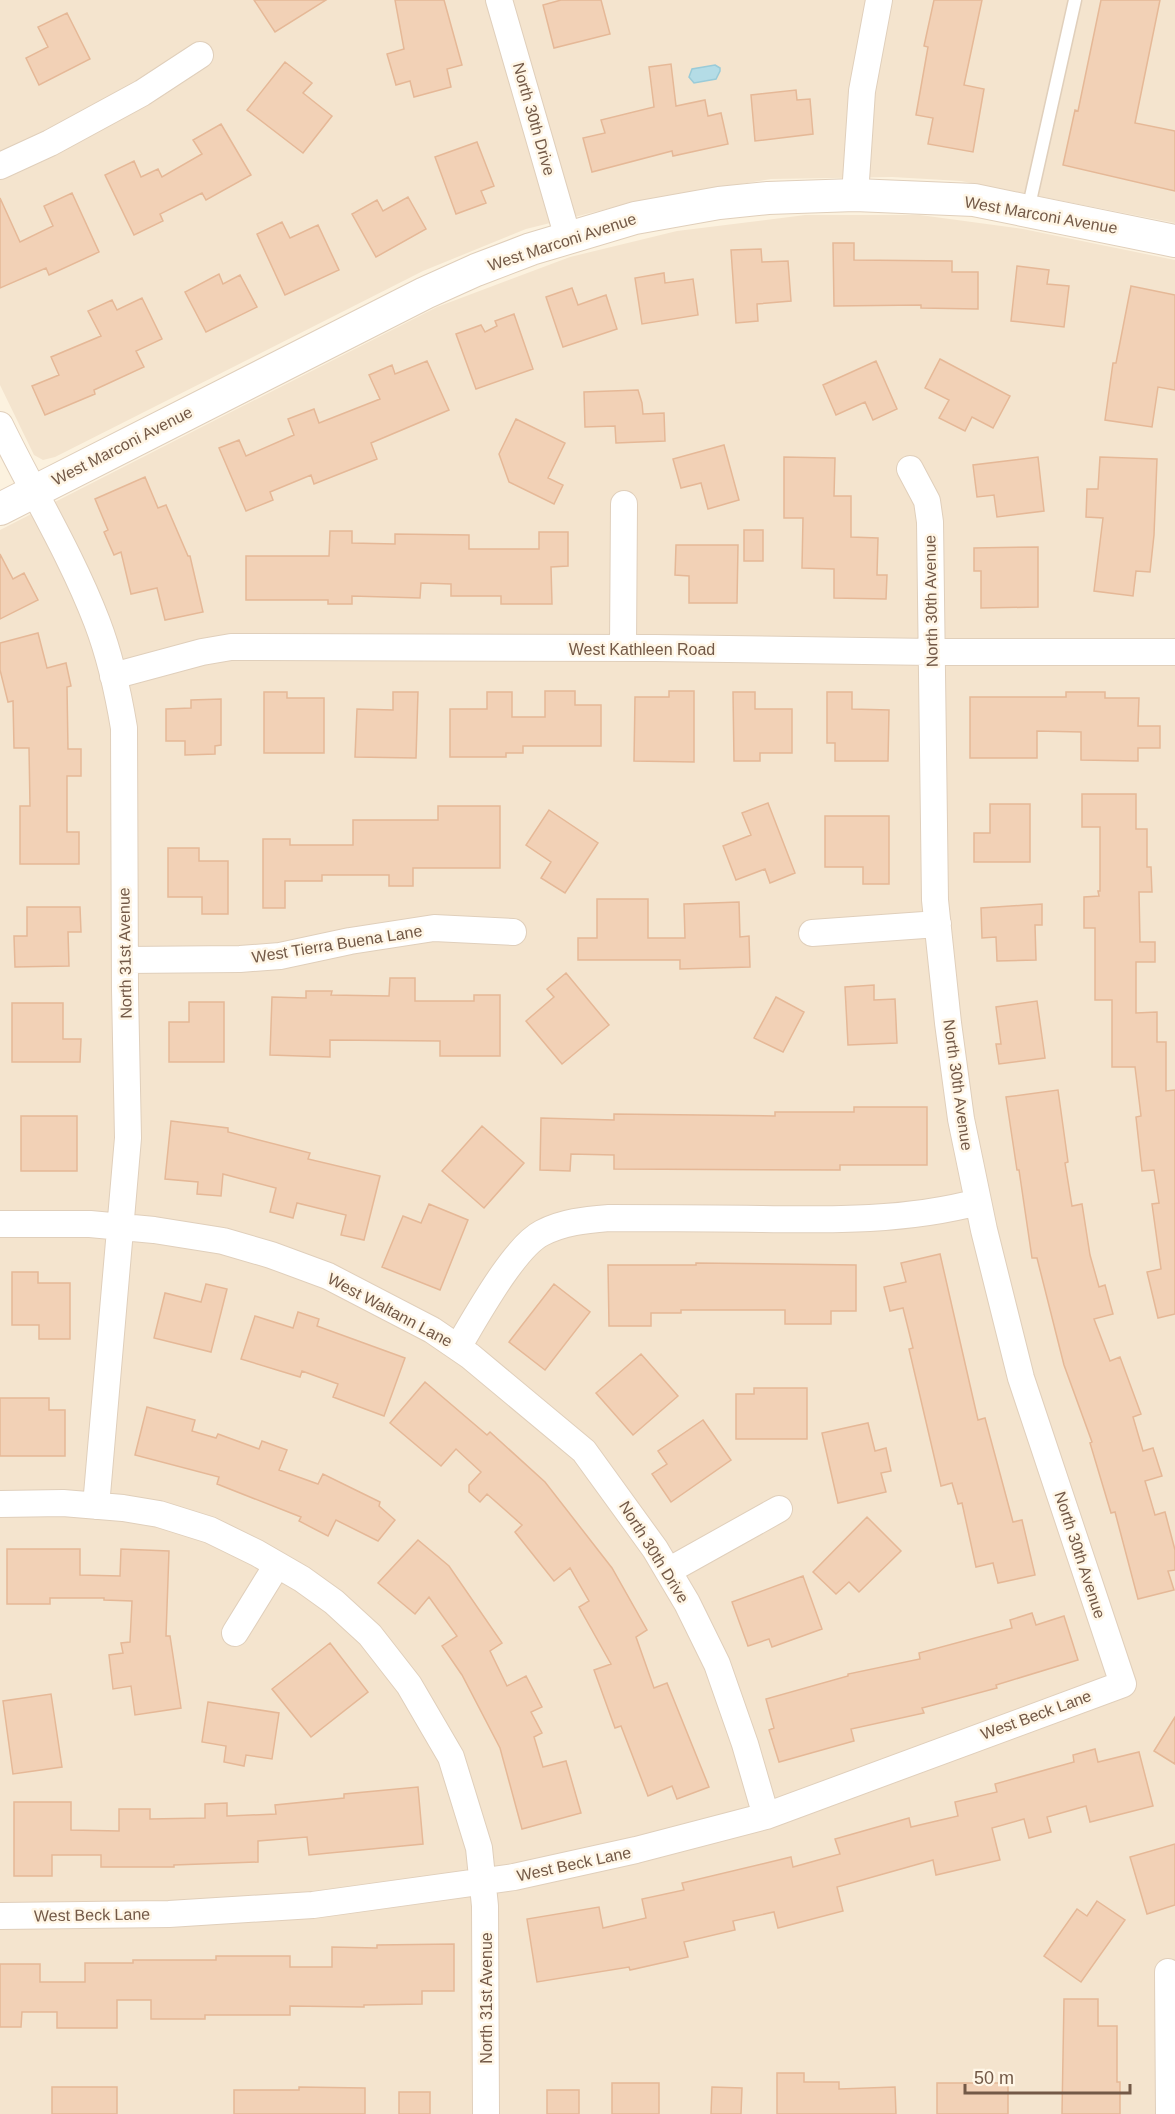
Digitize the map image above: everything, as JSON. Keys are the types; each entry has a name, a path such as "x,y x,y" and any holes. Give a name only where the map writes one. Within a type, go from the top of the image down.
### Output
{"street":[{"name":"North 30th Drive","path":"499,0 568,238"},
{"path":"855,195 862,91 879,0"},
{"path":"0,166 50,143 142,93 200,55"},
{"name":"West Marconi Avenue","path":"0,508 424,293 531,249 635,218 719,203 768,198 855,195 974,200 1175,241"},
{"name":"North 31st Avenue","path":"0,425 93,612 114,676 124,728 128,1138 96,1506"},
{"name":"North 30th Avenue","path":"910,469 927,501 930,522 935,900 961,1119 978,1202 1022,1378 1123,1684"},
{"path":"623,648 624,504"},
{"name":"West Kathleen Road","path":"114,676 202,652 231,647 1175,652"},
{"path":"812,933 938,924"},
{"name":"West Tierra Buena Lane","path":"125,960 240,959 280,956 350,940 434,928 513,932"},
{"name":"West Waltann Lane","path":"0,1224 90,1224 154,1230 223,1241 271,1255 328,1276 432,1330 458,1347 500,1279 521,1252 540,1234 573,1221 609,1218 843,1221 903,1215 978,1202"},
{"name":"North 30th Drive","path":"458,1347 505,1383 584,1451 656,1549 687,1603 717,1664 745,1744 766,1816"},
{"name":"North 31st Avenue","path":"0,1503 63,1503 123,1508 159,1514 210,1530 302,1579 334,1602 370,1635 409,1685 451,1756 479,1848 485,1906 486,2114"},
{"path":"668,1571 779,1509"},
{"path":"235,1633 277,1565"},
{"name":"West Beck Lane","path":"0,1916 169,1914 282,1908 514,1877 636,1850 766,1816 1123,1684"},
{"path":"1168,1972 1169,2114"}],"lane":[{"path":"1028,211 1075,0"}],"shaded area":[{"path":"0,0 1175,0 1175,223 961,181 892,177 771,179 639,201 526,229 423,271 55,457 43,460 34,455 0,385"},
{"path":"805,215 920,215 1023,229 1175,260 1175,2114 0,2114 0,530 437,307 570,257 677,231"}],"water":[{"path":"715,65 720,68 716,79 694,83 689,77 692,69"}],"building":[{"path":"254,0 326,0 275,32"},
{"path":"395,0 444,0 462,65 447,69 451,87 414,97 410,81 396,85 387,54 404,49"},
{"path":"561,0 601,0 610,34 554,48 543,5"},
{"path":"934,0 982,0 964,85 984,89 973,152 928,144 933,118 916,115 928,47 924,46"},
{"path":"1101,0 1160,0 1135,123 1175,131 1175,191 1063,165 1075,110 1078,111"},
{"path":"67,13 90,59 39,85 26,58 48,47 38,27"},
{"path":"285,62 312,83 303,93 332,116 303,153 247,110"},
{"path":"671,64 676,106 705,100 708,116 721,113 728,144 673,156 672,151 592,172 583,138 605,133 601,120 654,107 649,67"},
{"path":"796,90 797,100 810,99 813,134 755,141 751,95"},
{"path":"221,124 251,175 206,200 202,193 160,214 163,221 134,235 105,175 134,161 141,177 158,169 162,177 202,154 193,140"},
{"path":"477,142 494,186 481,191 486,203 456,214 435,157"},
{"path":"72,193 99,252 49,275 46,268 0,288 0,198 20,242 53,226 44,206"},
{"path":"408,197 426,229 376,257 352,214 377,200 383,211"},
{"path":"282,222 290,238 318,225 339,270 285,295 257,234"},
{"path":"833,243 854,243 854,260 952,261 952,272 978,272 978,309 921,308 921,305 834,306"},
{"path":"761,249 762,262 788,261 791,301 757,304 758,321 736,323 731,250"},
{"path":"1017,266 1049,270 1047,284 1069,286 1064,327 1011,321"},
{"path":"664,273 665,283 693,279 698,315 642,324 635,278"},
{"path":"219,274 223,284 240,275 257,307 206,332 185,292"},
{"path":"1131,286 1175,295 1175,390 1158,387 1152,427 1105,420 1113,363 1116,363"},
{"path":"572,288 578,305 606,295 617,329 563,347 546,297"},
{"path":"142,298 162,339 136,351 144,367 94,390 95,394 45,415 32,386 59,375 51,357 101,336 88,311 112,300 117,310"},
{"path":"514,314 533,369 476,389 456,334 481,325 485,332 497,326 495,321"},
{"path":"940,359 1010,396 993,428 972,417 965,431 939,418 949,400 925,388"},
{"path":"427,361 449,410 371,443 377,459 314,484 311,475 270,492 273,500 246,511 219,448 239,440 246,456 294,435 288,419 314,409 319,423 380,399 369,375 392,365 395,374"},
{"path":"876,361 897,409 873,420 865,402 836,415 823,385"},
{"path":"638,390 643,414 664,413 665,441 616,443 615,426 585,427 584,392"},
{"path":"516,419 565,443 548,478 563,485 554,504 509,482 499,454"},
{"path":"724,445 739,500 708,509 701,483 681,488 673,459"},
{"path":"784,457 835,458 834,496 851,496 851,537 878,538 877,575 887,575 886,599 834,598 834,569 802,568 803,518 784,518"},
{"path":"1038,457 1044,511 997,517 994,495 977,497 973,465"},
{"path":"1100,457 1157,459 1150,572 1136,571 1133,596 1094,591 1103,518 1086,517 1087,489 1098,489"},
{"path":"145,477 158,508 166,505 188,556 190,556 203,612 165,620 157,588 131,594 121,552 114,555 104,532 108,530 95,499"},
{"path":"744,530 763,530 763,561 744,561"},
{"path":"330,531 352,531 352,543 395,544 395,534 469,535 469,549 539,549 539,532 568,532 568,566 551,567 552,604 501,604 501,596 451,596 451,584 421,583 420,598 352,596 352,604 328,604 328,600 246,600 246,556 329,556"},
{"path":"676,545 738,545 737,603 689,603 689,576 675,575"},
{"path":"1038,547 1038,607 981,608 981,571 974,571 974,548"},
{"path":"0,554 13,579 24,573 38,600 0,619"},
{"path":"38,633 47,668 66,663 71,686 67,687 68,749 81,749 81,776 67,776 67,832 79,832 79,864 20,864 20,806 30,806 29,748 14,748 13,701 8,702 0,670 0,643"},
{"path":"545,691 575,691 575,705 601,705 601,746 523,746 523,753 506,753 506,757 450,757 450,709 487,709 487,692 512,692 512,717 545,717"},
{"path":"669,691 694,691 694,762 634,761 635,697 669,697"},
{"path":"264,692 287,692 287,698 324,698 324,753 264,753"},
{"path":"393,692 418,692 416,758 355,757 357,709 393,710"},
{"path":"733,692 755,692 755,709 792,709 792,753 760,753 760,761 734,761"},
{"path":"827,692 852,692 852,709 889,710 888,761 835,761 835,743 827,743"},
{"path":"1066,692 1105,692 1105,698 1139,698 1138,726 1160,726 1160,748 1138,748 1138,761 1081,760 1081,732 1037,731 1037,758 970,758 970,697 1066,697"},
{"path":"221,699 221,745 215,746 215,754 185,755 185,741 166,741 166,709 191,708 191,700"},
{"path":"1082,794 1136,794 1136,829 1147,829 1147,867 1151,867 1152,892 1139,892 1140,942 1155,942 1155,962 1136,962 1136,1013 1157,1012 1157,1042 1166,1042 1166,1091 1175,1090 1175,1314 1158,1318 1147,1272 1161,1269 1152,1204 1159,1203 1154,1170 1142,1171 1136,1117 1141,1116 1135,1067 1112,1067 1112,1000 1095,1000 1095,928 1084,928 1084,897 1099,896 1100,827 1082,827"},
{"path":"768,803 795,873 770,883 765,869 736,880 723,846 751,835 742,813"},
{"path":"990,804 1030,804 1030,862 974,862 974,833 990,833"},
{"path":"438,806 500,806 500,868 413,868 413,886 389,886 389,875 322,875 322,881 285,881 285,908 263,908 263,839 290,839 290,845 353,845 353,820 438,820"},
{"path":"549,810 598,843 565,893 541,878 551,862 526,845"},
{"path":"825,816 889,816 889,884 863,884 863,867 825,867"},
{"path":"168,848 199,848 199,861 228,861 228,914 202,914 202,897 168,897"},
{"path":"597,899 648,899 648,938 685,938 684,904 739,902 740,937 749,936 750,967 680,969 680,960 578,960 578,938 597,938"},
{"path":"1042,904 1042,925 1035,925 1036,960 997,961 996,937 982,938 981,908"},
{"path":"27,907 80,907 81,932 68,932 69,966 15,967 14,936 27,936"},
{"path":"566,973 609,1025 562,1064 526,1021 554,997 547,989"},
{"path":"390,978 415,978 415,1001 474,1001 474,995 500,995 500,1056 440,1056 440,1041 330,1040 330,1057 270,1055 272,997 306,998 306,991 332,991 331,995 389,996"},
{"path":"874,985 874,1000 895,999 897,1043 848,1045 845,987"},
{"path":"776,997 804,1012 783,1052 754,1038"},
{"path":"1037,1001 1045,1058 999,1064 996,1044 1001,1044 996,1007"},
{"path":"189,1002 224,1002 224,1062 169,1062 169,1022 189,1022"},
{"path":"12,1003 63,1003 63,1039 81,1039 80,1062 12,1062"},
{"path":"1058,1090 1072,1206 1082,1204 1090,1255 1099,1287 1105,1285 1113,1314 1094,1319 1110,1361 1120,1357 1141,1414 1133,1417 1143,1451 1153,1448 1162,1476 1145,1481 1155,1515 1165,1512 1175,1550 1175,1570 1168,1571 1174,1590 1138,1599 1115,1512 1111,1513 1090,1443 1092,1442 1064,1365 1037,1258 1032,1258 1019,1170 1017,1170 1006,1097"},
{"path":"854,1107 927,1107 927,1165 840,1165 840,1170 614,1169 614,1155 571,1154 570,1171 540,1170 541,1118 614,1120 614,1114 775,1116 775,1112 854,1112"},
{"path":"21,1116 77,1116 77,1171 21,1171"},
{"path":"171,1121 228,1128 228,1132 310,1153 308,1159 380,1176 364,1240 341,1235 346,1215 297,1203 293,1218 270,1212 276,1188 223,1174 221,1196 197,1194 198,1182 165,1179"},
{"path":"482,1126 524,1163 484,1208 442,1171"},
{"path":"429,1204 468,1220 440,1290 382,1267 403,1216 421,1223"},
{"path":"940,1254 978,1420 985,1418 1013,1522 1022,1520 1035,1575 998,1583 993,1563 976,1567 962,1503 958,1504 952,1483 941,1486 909,1349 913,1348 903,1308 890,1311 884,1287 906,1282 901,1263"},
{"path":"696,1263 856,1265 856,1311 831,1311 831,1324 785,1324 785,1310 681,1310 681,1313 651,1313 651,1326 609,1326 608,1265 696,1265"},
{"path":"12,1272 38,1272 38,1283 70,1283 70,1339 39,1339 39,1325 12,1325"},
{"path":"206,1284 227,1289 211,1352 154,1338 165,1293 201,1302"},
{"path":"554,1284 590,1312 545,1370 509,1342"},
{"path":"298,1312 319,1319 317,1326 405,1358 384,1416 333,1397 338,1384 302,1371 300,1377 241,1359 255,1316 293,1328"},
{"path":"641,1354 678,1396 633,1435 596,1393"},
{"path":"425,1382 487,1435 490,1432 545,1482 612,1568 647,1630 636,1637 654,1688 667,1683 709,1787 677,1799 672,1786 648,1796 621,1726 615,1728 594,1670 611,1664 579,1607 589,1601 570,1568 554,1581 515,1532 522,1525 487,1494 480,1502 469,1492 469,1485 481,1472 456,1449 441,1466 390,1423"},
{"path":"754,1388 807,1388 807,1439 736,1439 736,1394 754,1394"},
{"path":"0,1398 49,1398 49,1410 65,1410 65,1456 0,1456"},
{"path":"147,1407 195,1420 192,1431 216,1438 218,1434 259,1449 262,1441 287,1450 279,1470 318,1484 323,1474 380,1502 379,1506 395,1520 378,1541 336,1520 328,1536 299,1521 301,1517 217,1484 219,1477 135,1455"},
{"path":"703,1420 731,1460 671,1502 652,1474 667,1464 658,1451"},
{"path":"868,1423 875,1451 886,1448 891,1471 881,1473 886,1492 838,1503 822,1433"},
{"path":"867,1517 901,1551 859,1592 849,1582 836,1594 813,1572"},
{"path":"418,1540 449,1566 502,1643 490,1651 507,1686 526,1676 542,1707 531,1712 542,1733 534,1737 543,1767 566,1761 581,1813 522,1829 500,1748 462,1675 442,1646 457,1636 429,1597 415,1614 378,1583"},
{"path":"7,1549 80,1549 80,1575 120,1576 121,1549 169,1551 166,1636 170,1636 181,1708 135,1715 131,1686 113,1689 109,1655 123,1653 121,1643 130,1642 132,1601 104,1600 104,1598 50,1598 50,1604 7,1604"},
{"path":"803,1576 822,1629 772,1647 769,1639 748,1646 732,1602"},
{"path":"1032,1613 1036,1625 1064,1616 1078,1660 996,1685 997,1688 922,1708 924,1713 851,1729 854,1741 779,1762 769,1730 774,1728 766,1699 848,1676 848,1674 920,1659 919,1653 1012,1628 1010,1620"},
{"path":"330,1643 368,1692 311,1737 272,1689"},
{"path":"51,1694 62,1767 13,1774 3,1701"},
{"path":"208,1702 279,1713 272,1759 246,1755 244,1766 224,1762 226,1746 202,1742"},
{"path":"1175,1717 1175,1764 1154,1751"},
{"path":"1095,1749 1098,1762 1139,1752 1153,1806 1090,1822 1086,1806 1047,1817 1051,1832 1029,1838 1024,1819 992,1828 1000,1860 936,1875 933,1860 837,1887 843,1911 778,1928 774,1912 733,1921 735,1930 684,1942 688,1957 630,1970 629,1967 537,1982 527,1919 599,1907 603,1928 646,1918 642,1899 684,1890 682,1883 791,1857 793,1867 840,1854 835,1839 909,1818 911,1827 958,1816 955,1802 997,1792 995,1784 1074,1762 1073,1755"},
{"path":"418,1787 423,1844 309,1855 307,1837 258,1841 258,1862 174,1865 174,1867 101,1867 101,1855 52,1855 52,1876 14,1876 14,1802 71,1802 71,1830 119,1831 119,1809 150,1809 150,1819 205,1818 205,1804 227,1803 227,1816 276,1814 275,1805 344,1798 344,1794"},
{"path":"1175,1844 1175,1905 1147,1914 1130,1857"},
{"path":"1097,1901 1125,1920 1081,1982 1044,1956 1077,1909 1087,1916"},
{"path":"454,1944 454,1991 422,1991 422,2004 364,2005 364,2007 290,2006 290,2015 205,2015 205,2019 151,2019 151,2000 117,2000 117,2028 57,2028 57,2012 22,2012 21,2027 0,2027 0,1964 40,1964 40,1982 85,1982 85,1963 133,1963 133,1960 216,1960 216,1956 290,1956 290,1967 332,1967 332,1947 377,1948 377,1945"},
{"path":"1064,1999 1098,1999 1098,2026 1117,2026 1117,2082 1120,2082 1120,2114 1062,2114"},
{"path":"777,2073 804,2073 804,2082 839,2082 839,2089 895,2087 896,2114 777,2114"},
{"path":"612,2083 659,2083 659,2114 612,2114"},
{"path":"937,2083 1008,2083 1008,2114 937,2114"},
{"path":"52,2087 117,2087 117,2114 52,2114"},
{"path":"299,2087 365,2088 365,2114 234,2114 234,2090 299,2090"},
{"path":"712,2087 742,2088 741,2114 711,2114"},
{"path":"547,2090 579,2090 579,2114 547,2114"},
{"path":"399,2092 430,2092 430,2114 399,2114"}]}
